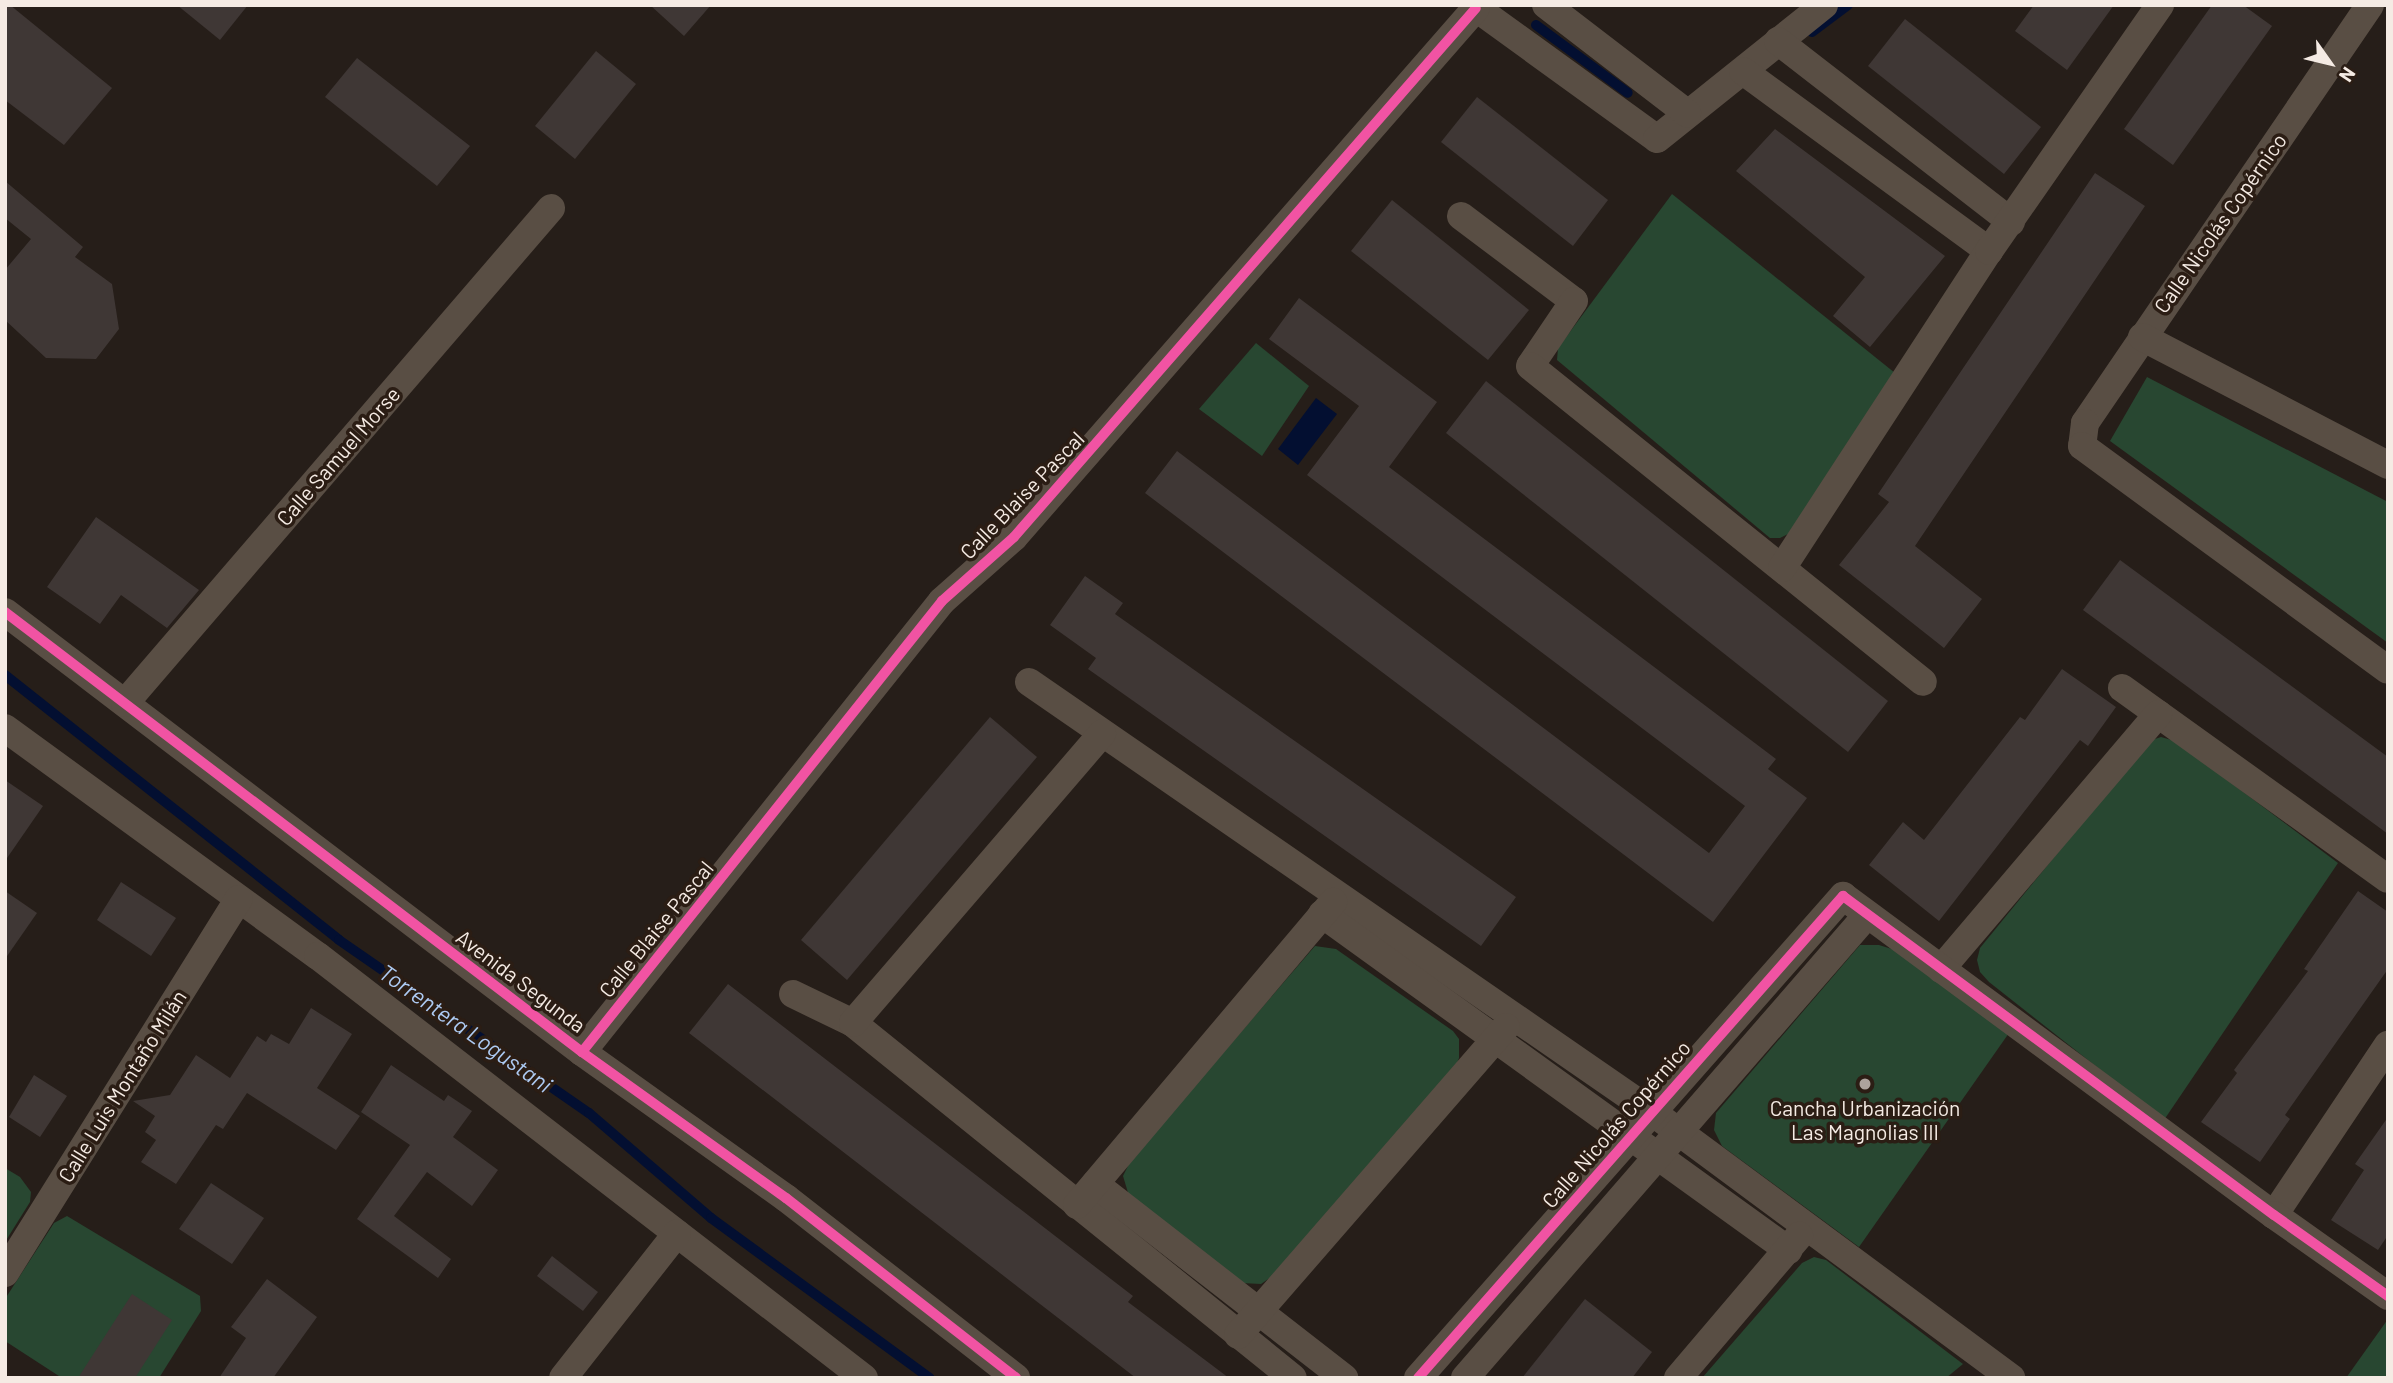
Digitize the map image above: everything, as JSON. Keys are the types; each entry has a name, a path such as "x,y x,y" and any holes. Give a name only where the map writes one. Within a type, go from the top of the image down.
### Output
{"street":[{"path":"1510,33 1540,5"},
{"path":"1546,5 1687,113"},
{"path":"1474,7 1657,139 1824,5"},
{"path":"1782,568 1989,251 2160,5"},
{"name":"Calle Blaise Pascal","path":"582,1052 942,601 1014,537 1474,7"},
{"name":"Calle Nicolás Copérnico","path":"2358,10 2085,423 2082,446 2388,670"},
{"path":"1778,41 2011,222"},
{"path":"1743,71 1989,251"},
{"name":"Calle Samuel Morse","path":"125,703 551,208"},
{"path":"1461,216 1574,300 1530,366 1923,682"},
{"path":"2142,337 2388,465"},
{"name":"Avenida Segunda","path":"5,612 582,1052 786,1198 1016,1378"},
{"path":"1029,682 1102,733 1330,905 1495,1039 1788,1250"},
{"path":"2122,688 2388,879"},
{"path":"1941,969 2158,714"},
{"path":"5,727 318,956 864,1378"},
{"path":"853,1023 1102,733"},
{"name":"Calle Nicolás Copérnico","path":"1418,1378 1843,896 1867,915"},
{"name":"Calle Luis Montaño Milán","path":"5,1273 239,899"},
{"path":"1330,905 1515,1017 1652,1112 2011,1378"},
{"path":"1086,1194 1330,905"},
{"path":"1465,1378 1867,915 2388,1296"},
{"path":"793,994 853,1023 1086,1194 1258,1312 1344,1378"},
{"path":"1238,1335 1515,1017"},
{"path":"2274,1215 2388,1045"},
{"path":"1086,1194 1238,1335 1293,1378"},
{"path":"1678,1378 1807,1225"},
{"path":"564,1378 677,1233"}],"green space":[{"path":"1672,194 1895,373 1792,532 1780,538 1770,538 1557,360 1558,348"},
{"path":"1256,343 1309,386 1262,456 1199,409"},
{"path":"2147,377 2388,502 2388,643 2110,441"},
{"path":"2161,737 2175,741 2338,863 2164,1120 1989,982 1980,972 1977,960 1980,948 2149,741"},
{"name":"Cancha Urbanización Las Magnolias III","path":"1860,945 1879,945 1895,950 2009,1033 1859,1247 1722,1146 1714,1130 1716,1113"},
{"path":"1315,946 1336,949 1453,1031 1459,1039 1459,1058 1455,1068 1271,1277 1261,1284 1241,1283 1129,1196 1123,1176 1131,1160"},
{"path":"5,1168 20,1177 31,1192 30,1202 5,1242"},
{"path":"67,1216 200,1296 201,1311 159,1378 62,1378 5,1341 5,1299 54,1223"},
{"path":"1814,1257 1826,1260 1963,1364 1946,1378 1702,1378 1802,1263"},
{"path":"2388,1319 2388,1378 2346,1378"}],"water":[{"path":"1316,398 1337,414 1298,465 1278,449"}],"building":[{"path":"5,5 10,5 112,88 64,145 5,100"},
{"path":"177,5 248,5 220,40"},
{"path":"650,5 711,5 684,36"},
{"path":"2034,5 2114,5 2067,70 2015,31"},
{"path":"2212,5 2243,5 2272,26 2173,165 2124,129"},
{"path":"1905,19 2041,127 2004,174 1868,66"},
{"path":"596,51 636,84 575,159 535,126"},
{"path":"357,58 470,146 437,186 325,97"},
{"path":"1477,97 1608,200 1573,246 1441,142"},
{"path":"1775,129 1945,256 1870,347 1833,316 1865,277 1736,171"},
{"path":"2095,173 2145,206 1915,546 1982,599 1944,648 1839,565 1889,502 1878,494"},
{"path":"5,181 83,247 75,257 112,284 119,329 96,359 46,358 5,320 5,270 31,239 5,218"},
{"path":"1392,200 1529,310 1488,360 1351,251"},
{"path":"1299,298 1437,402 1389,467 1776,759 1768,769 1807,798 1713,922 1145,493 1177,451 1709,853 1745,806 1307,475 1359,406 1269,339"},
{"path":"1486,381 1888,701 1848,752 1446,433"},
{"path":"96,517 199,590 167,628 121,595 100,624 47,587"},
{"path":"2120,560 2388,757 2388,834 2083,610"},
{"path":"1085,576 1123,603 1115,614 1516,897 1481,946 1088,669 1096,658 1050,625"},
{"path":"2062,669 2116,707 2088,746 2080,740 1939,921 1869,865 1903,822 1924,840 2020,717 2025,720"},
{"path":"990,717 1037,757 847,980 801,940"},
{"path":"5,780 43,806 5,861"},
{"path":"121,882 176,918 151,956 97,920"},
{"path":"5,891 37,913 5,959"},
{"path":"2358,891 2388,912 2388,969 2285,1115 2290,1119 2260,1162 2201,1122 2237,1073 2234,1070 2308,971 2304,969"},
{"path":"728,984 1133,1296 1128,1302 1229,1378 1136,1378 689,1033"},
{"path":"311,1008 352,1034 317,1088 360,1116 336,1150 247,1093 223,1129 216,1125 176,1184 141,1162 156,1140 145,1132 155,1116 133,1101 170,1095 196,1055 230,1078 257,1036 266,1042 271,1034 289,1044"},
{"path":"391,1065 444,1101 448,1095 472,1111 453,1137 498,1170 472,1206 427,1172 394,1216 451,1259 438,1278 357,1219 410,1145 361,1112"},
{"path":"34,1075 67,1096 40,1137 9,1117"},
{"path":"2388,1117 2388,1235 2378,1250 2331,1220 2364,1170 2355,1164"},
{"path":"211,1183 264,1218 232,1264 179,1229"},
{"path":"552,1256 598,1292 583,1311 537,1276"},
{"path":"267,1279 317,1317 273,1378 219,1378 246,1338 231,1327"},
{"path":"132,1294 172,1320 135,1378 78,1378"},
{"path":"1585,1299 1652,1352 1632,1378 1522,1378"}],"waterway":[{"path":"1812,32 1848,5"},
{"path":"1536,25 1628,93"},
{"name":"Torrentera Logustani","path":"5,675 339,940 589,1113 711,1218 930,1378"}],"cycle path":[{"path":"582,1052 942,601 1014,537 1476,8"},
{"path":"5,612 582,1052 786,1198 1016,1378"},
{"path":"1418,1378 1843,896 2274,1215 2388,1296"}],"place":[{"name":"Cancha Urbanización Las Magnolias III","path":"1865,1084"}]}
